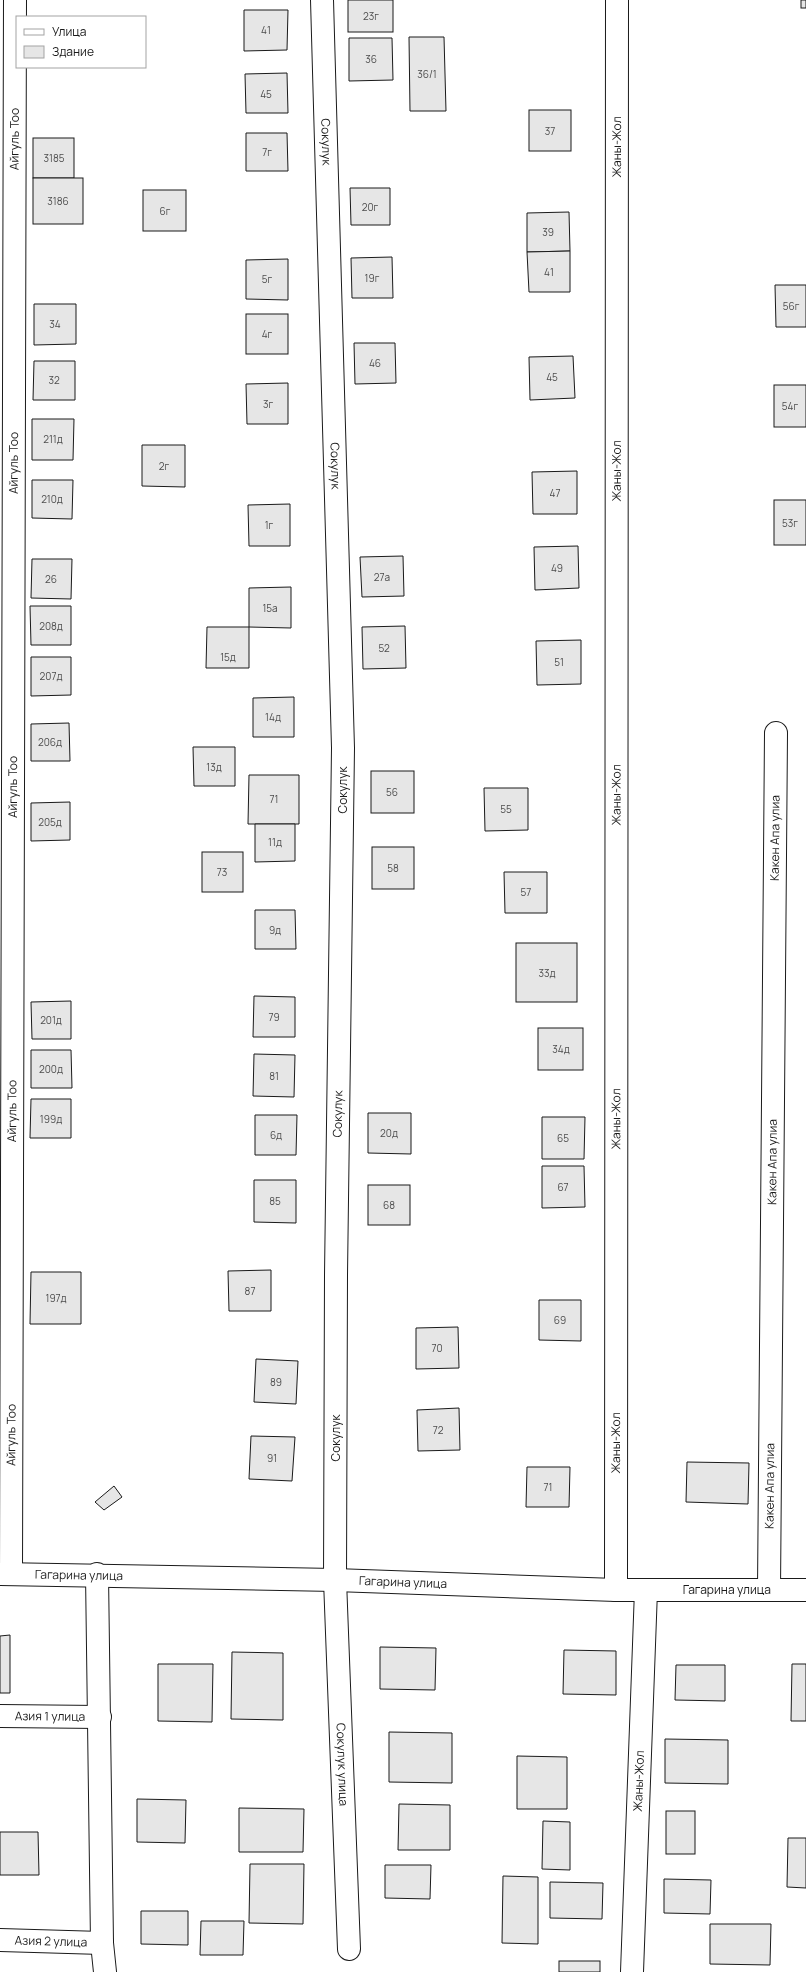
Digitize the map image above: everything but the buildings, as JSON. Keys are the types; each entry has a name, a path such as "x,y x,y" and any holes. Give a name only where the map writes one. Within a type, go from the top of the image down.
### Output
{"street":[{"name":"Айгуль Тоо","path":"6,1574 15,0"},
{"name":"Сокулук","path":"322,0 343,748 336,1274 335,1580"},
{"name":"Жаны-Жол","path":"616,1590 617,0"},
{"name":"Какен Апа улиа","path":"769,1590 776,733"},
{"name":"Гагарина улица","path":"6,1574 97,1574 335,1580 616,1590 806,1590"},
{"path":"97,1574 102,1943 105,1972"},
{"name":"Сокулук улица","path":"335,1580 349,1948"},
{"name":"Жаны-Жол","path":"632,1972 646,1590"},
{"name":"Азия 1 улица","path":"0,1716 100,1717"},
{"name":"Азия 2 улица","path":"0,1940 102,1943"}]}
